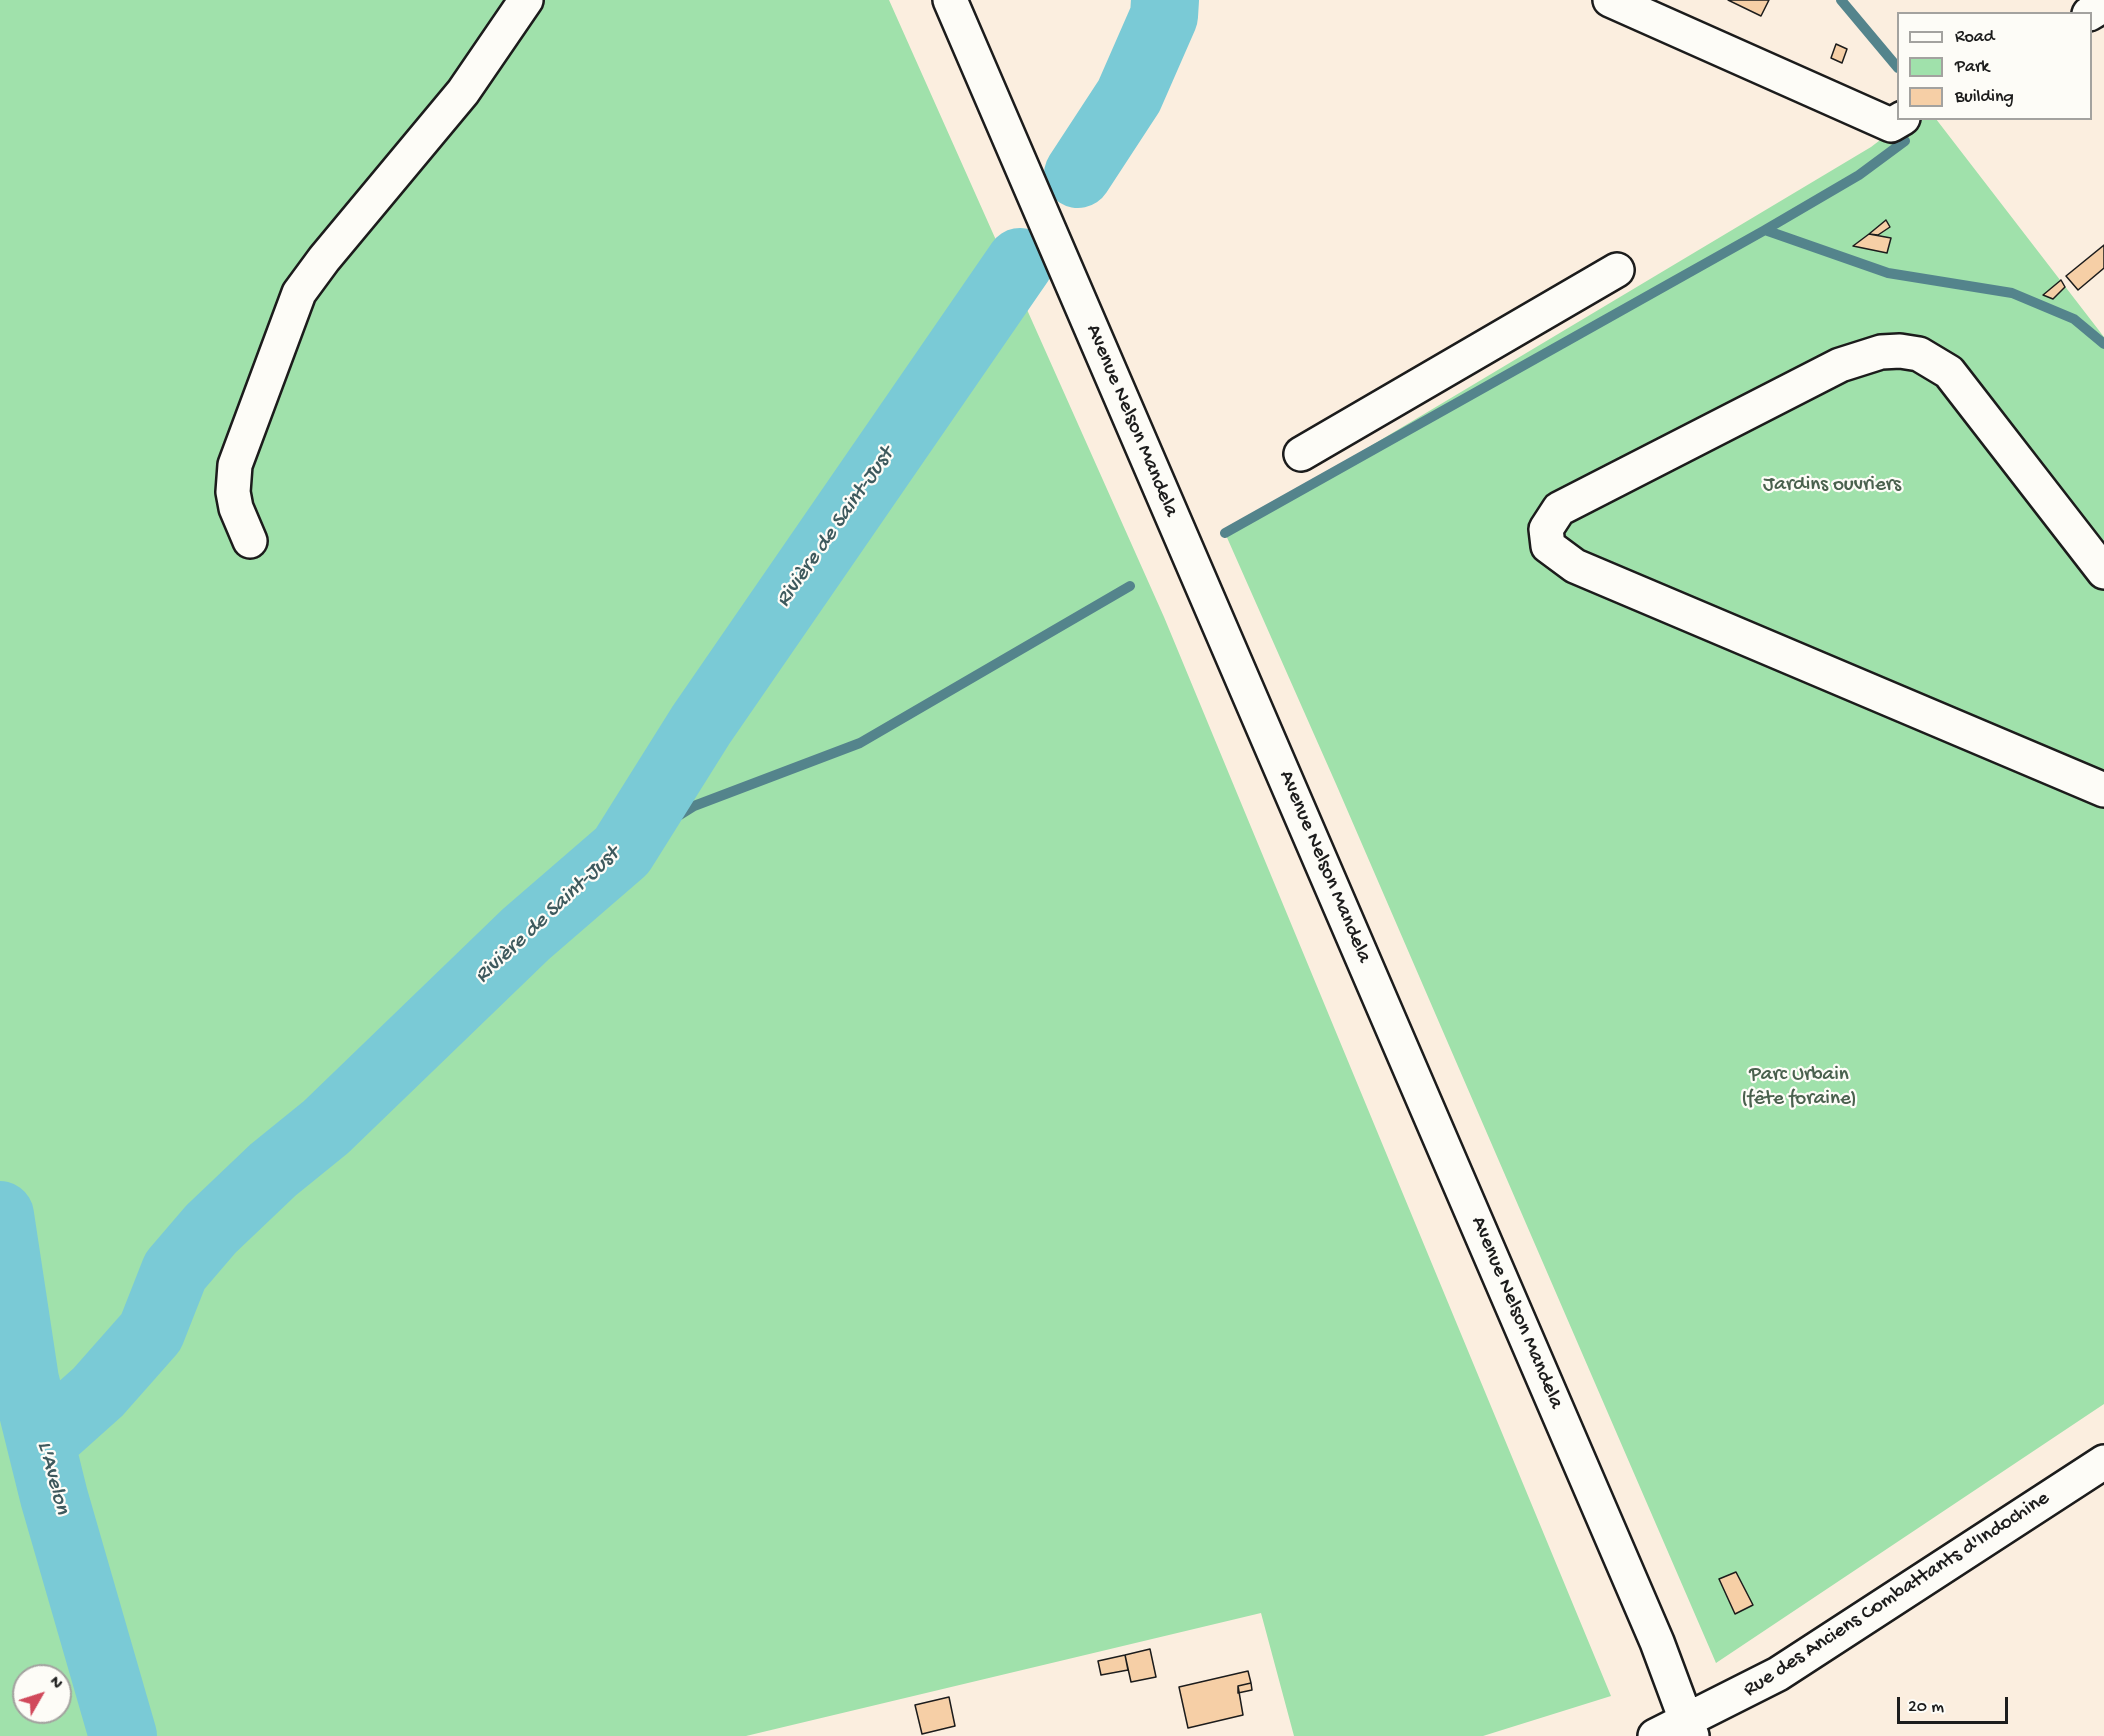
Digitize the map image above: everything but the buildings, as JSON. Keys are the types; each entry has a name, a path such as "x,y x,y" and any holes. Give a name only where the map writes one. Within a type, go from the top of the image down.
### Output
{"street":[{"path":"250,541 232,492 235,465 299,293 324,259 463,92 526,0"},
{"name":"Avenue Nelson Mandela","path":"950,0 1648,1620 1690,1729"},
{"path":"1610,0 1891,125 1900,120"},
{"path":"1301,454 1617,270"},
{"path":"2104,572 1949,372 1920,354 1900,351 1881,352 1840,365 1559,509 1546,529 1548,546 1575,566 2104,790"},
{"name":"Rue des Anciens Combattants d'Indochine","path":"1655,1736 1690,1729 2104,1462"}],"green space":[{"path":"0,0 889,0 1164,617 1611,1696 1483,1736 1294,1736 1261,1613 746,1736 0,1736"},
{"path":"1907,120 1937,120 2104,337 2104,1404 1716,1663 1225,533 1871,147"}],"waterway":[{"name":"Rivière de Saint-Just","path":"1078,174 1129,96 1164,16 1165,0"},
{"path":"1841,0 1897,67"},
{"path":"1765,230 1859,175 1905,141"},
{"path":"1225,533 1765,230 1888,273 2012,293 2074,319 2104,344"},
{"name":"Rivière de Saint-Just","path":"41,1443 98,1392 151,1332 175,1271 211,1229 273,1170 326,1127 526,934 622,851 701,725 1020,262"},
{"path":"622,851 694,806 860,743 1130,586"},
{"name":"L'Avelon","path":"0,1215 25,1380 54,1497 123,1736"}],"park label":[{"name":"Jardins ouvriers","path":"1832,486"},
{"name":"Parc Urbain (fête foraine)","path":"1799,1088"}]}
